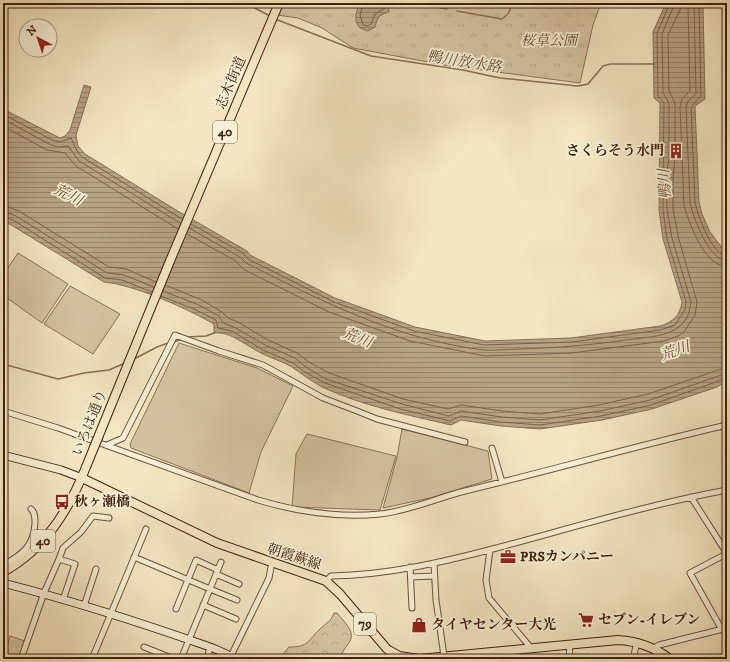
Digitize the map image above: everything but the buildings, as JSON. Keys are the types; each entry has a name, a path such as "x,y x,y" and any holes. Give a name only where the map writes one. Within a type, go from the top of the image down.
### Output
{"main road":[{"name":"志木街道","path":"170,261 279,3"},
{"name":"いろは通り","path":"3,572 19,563 37,548 58,522 72,500 170,261"},
{"name":"朝霞蕨線","path":"82,478 205,538 326,581 340,594 384,646 394,654 406,658 419,659 618,640 637,642 654,648 670,659"}],"street":[{"path":"107,445 123,438 175,335 219,352 263,365 323,398 357,411 398,425 466,442"},
{"path":"3,412 58,428 258,500 291,510 348,514 386,513 664,439 727,425"},
{"path":"492,448 502,482"},
{"path":"3,455 61,470 82,478"},
{"path":"326,581 331,576 389,571 434,563 490,550 615,515 727,490"},
{"path":"691,497 727,552 727,560"},
{"path":"3,565 18,556 31,542 35,516 34,511 31,509"},
{"path":"21,659 44,594 63,548 81,532 93,516 109,518"},
{"path":"92,659 146,529"},
{"path":"490,550 486,580 489,598 532,648"},
{"path":"654,648 659,645 724,629 690,573 727,552"},
{"path":"134,557 237,600"},
{"path":"59,559 75,564 63,600"},
{"path":"176,609 196,560 239,584"},
{"path":"181,659 221,562"},
{"path":"3,583 84,606 189,639 233,658 269,578 272,562"},
{"path":"434,563 434,576 444,656"},
{"path":"410,567 412,608"},
{"path":"84,606 96,569"},
{"path":"411,577 434,576"},
{"path":"204,604 236,619"},
{"path":"633,659 637,642"},
{"path":"569,659 570,644"},
{"path":"144,646 174,659"},
{"path":"207,659 210,647"}],"green space":[{"name":"桜草公園","path":"283,3 601,3 593,25 580,83 444,65 353,48 322,28 298,18 277,15"},
{"path":"18,253 68,284 42,323 3,295 3,275"},
{"path":"70,286 120,314 93,354 44,324"},
{"path":"179,343 257,368 293,386 261,452 249,493 131,448 130,444"},
{"path":"402,429 488,451 492,479 430,498 383,508 397,457"},
{"path":"307,434 396,456 380,510 292,507 296,454"},
{"path":"334,613 337,613 343,620 351,633 351,640 341,655 341,659 281,659 289,647 300,646 307,642 330,620"},
{"path":"10,636 25,641 18,659 3,659"}],"water":[{"path":"359,3 388,3 389,12 381,15 375,27 368,31 360,28 356,22"},
{"path":"666,3 702,3 703,7 705,99 695,106 699,202 702,214 710,232 727,254 727,381 717,387 652,409 602,420 540,429 501,426 461,420 451,425 369,405 322,387 292,367 255,350 226,334 214,333 214,324 175,304 145,292 104,282 3,220 3,109 60,138 65,136 70,130 84,85 91,87 76,135 78,146 85,154 176,210 247,251 250,255 335,298 415,327 485,341 571,338 660,326 669,323 678,315 682,302 663,239 659,210 660,103 654,98 653,32"}],"waterway":[{"name":"鴨川放水路","path":"245,3 270,16"},
{"path":"428,3 431,6 447,9"},
{"path":"457,11 502,19 508,14 513,3"},
{"name":"鴨川放水路","path":"275,19 371,56 463,70 500,78 578,86 588,84 603,66 610,64 655,64"},
{"path":"187,337 206,336 214,333"},
{"path":"174,342 182,339"},
{"path":"134,359 168,343"},
{"path":"3,364 58,379 84,373 109,370 125,363"}],"place":[{"name":"さくらそう水門","path":"676,151"},
{"name":"秋ヶ瀬橋","path":"62,502"},
{"name":"PRSカンパニー","path":"508,557"},
{"name":"セブン-イレブン","path":"586,620"},
{"name":"タイヤセンター大光","path":"419,625"}],"water label":[{"name":"鴨川","path":"665,184"},
{"name":"荒川","path":"68,195"},
{"name":"荒川","path":"357,338"},
{"name":"荒川","path":"675,351"}]}
